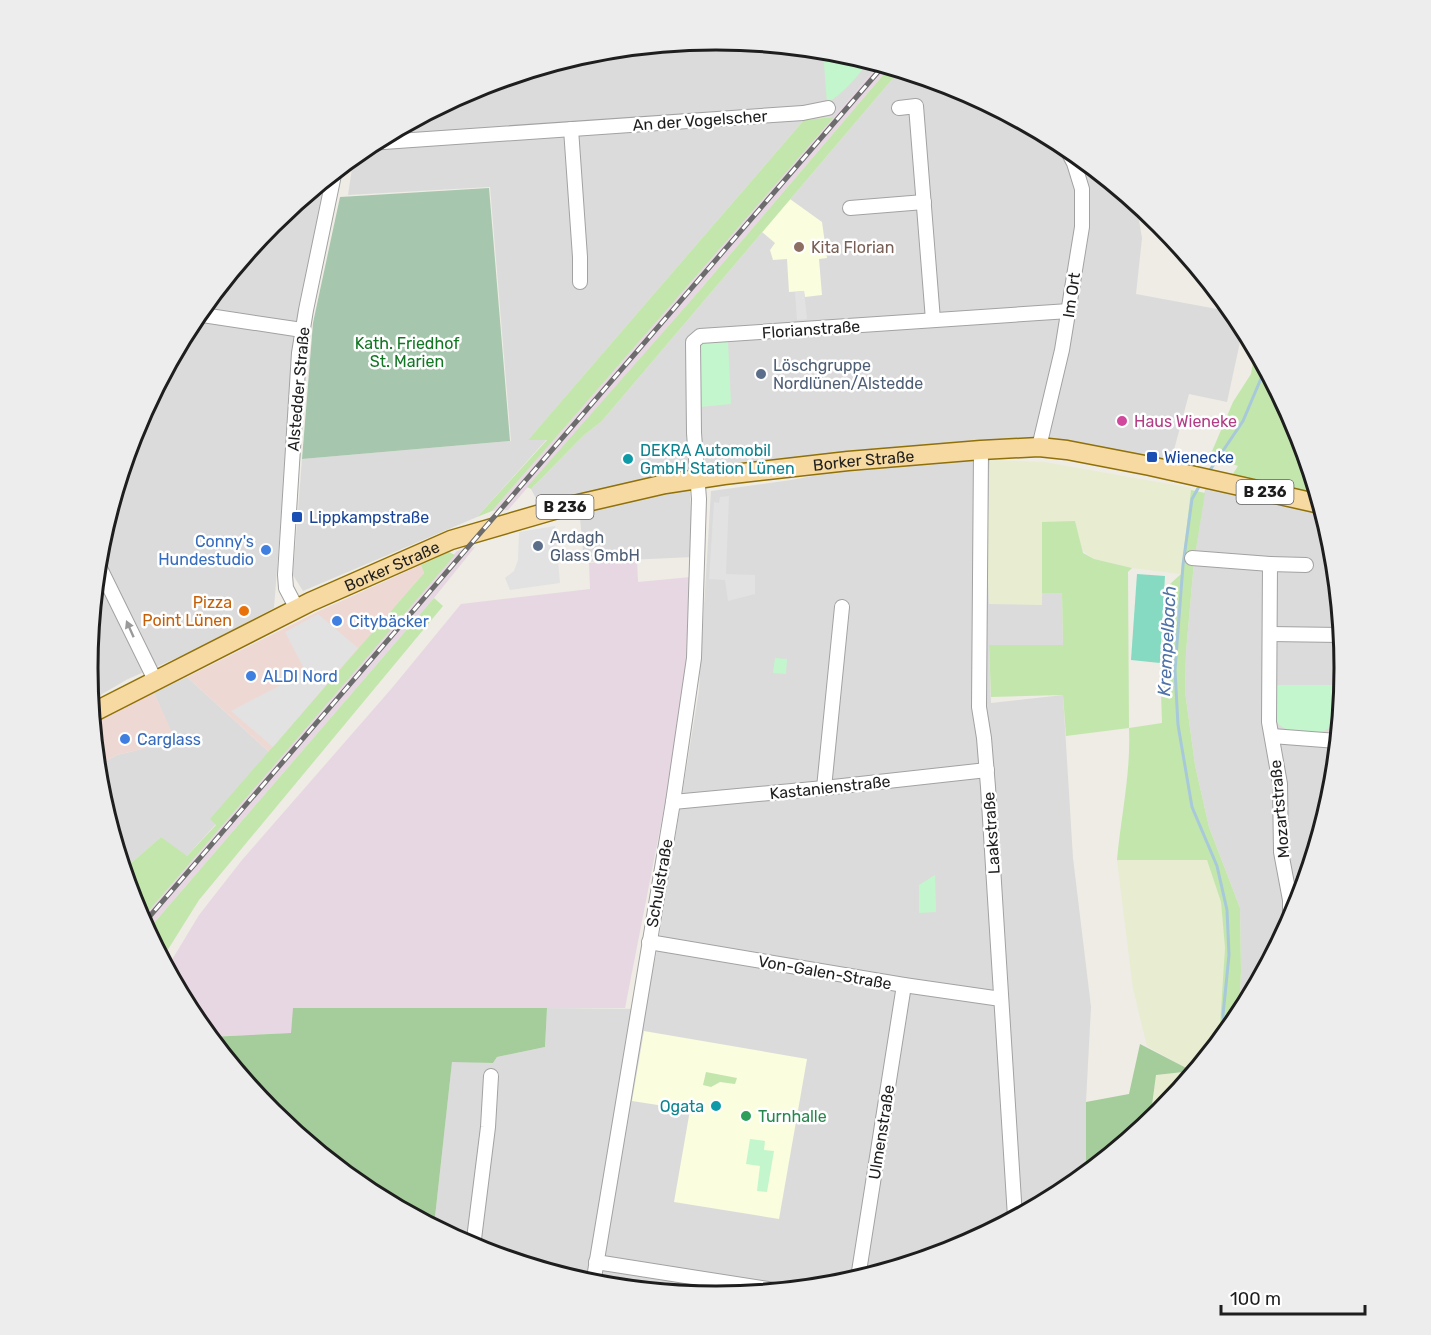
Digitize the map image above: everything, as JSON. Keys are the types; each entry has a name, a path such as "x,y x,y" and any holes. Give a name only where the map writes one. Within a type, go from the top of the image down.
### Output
{"main road":[{"name":"Borker Straße","path":"99,710 297,609 468,534 612,495 698,479 848,461 1038,447 1079,452 1310,502"}],"street":[{"path":"899,108 916,106 933,320"},
{"name":"An der Vogelscher","path":"392,141 803,113 828,108"},
{"path":"572,129 580,282"},
{"name":"Im Ort","path":"1038,447 1062,350 1082,227 1082,189 1075,165"},
{"name":"Alstedder Straße","path":"297,609 286,588 285,575 292,439 302,330 332,183"},
{"path":"850,208 924,202"},
{"name":"Florianstraße","path":"698,479 692,346 696,338 700,336 1069,312"},
{"path":"208,316 302,330"},
{"name":"Laakstraße","path":"981,450 978,700 987,770 1014,1208"},
{"name":"Schulstraße","path":"594,1274 673,802 694,658 698,479"},
{"path":"1192,558 1306,565"},
{"name":"Mozartstraße","path":"1270,564 1269,722 1280,784 1281,852 1289,896"},
{"path":"105,576 156,682"},
{"path":"824,788 842,607"},
{"path":"1270,634 1332,635"},
{"name":"Mozartstraße","path":"1272,736 1329,740"},
{"name":"Kastanienstraße","path":"673,802 987,770"},
{"name":"Von-Galen-Straße","path":"649,942 1001,999"},
{"name":"Ulmenstraße","path":"860,1268 904,985"},
{"path":"474,1236 488,1127 491,1076"},
{"path":"597,1262 709,1286"}],"shaded area":[{"path":"675,51 756,51 836,61 873,71 834,117 804,120 529,439 547,439 477,517 303,591 293,575 302,459 511,441 490,187 348,195 352,168 407,132 442,113 517,82 595,61"},
{"path":"873,71 884,74 508,510 492,511"},
{"path":"894,76 914,82 989,113 1024,132 1092,177 1139,218 1142,238 1136,294 1219,309 1240,342 1227,402 1189,394 1171,461 1054,439 1019,439 856,450 689,471 693,557 584,562 578,496 540,506 531,489 584,435 601,422"},
{"path":"324,190 295,338 274,608 193,651 128,679 99,696 99,627 109,547 130,469 145,431 180,358 225,291 279,231"},
{"name":"Kita Florian","path":"790,199 822,222 827,258 819,259 822,295 805,297 804,291 789,292 787,259 773,260 770,250 775,243 762,232"},
{"path":"804,291 807,319 797,320 795,292"},
{"path":"968,458 990,460 987,558 1041,605 1042,593 1062,593 1063,645 989,645 991,703 1063,695 1073,858 1091,1007 1086,1102 1086,1162 1024,1203 989,1222 914,1253 836,1274 756,1284 716,1286 675,1284 595,1274 517,1253 435,1218 452,1061 493,1063 497,1057 545,1047 547,1008 645,1009 657,950 699,690 711,491 840,471"},
{"path":"990,460 1044,462 1191,488 1181,574 1132,568 1094,559 1043,522 1042,605 989,604 987,558"},
{"path":"1206,482 1310,502 1322,547 1332,627 1334,668 1328,748 1322,788 1301,866 1270,941 1240,994 1240,908 1209,827 1195,765 1185,691 1194,562"},
{"path":"729,496 726,574 755,575 755,594 728,601 725,580 709,579 714,502 719,503 720,497"},
{"name":"Ardagh Glass GmbH","path":"555,526 560,583 510,590 505,578 514,571 518,560 519,532"},
{"path":"475,547 434,598 153,924 148,912 457,551"},
{"name":"Ardagh Glass GmbH","path":"637,560 638,582 691,577 691,621 684,688 671,773 625,1008 294,1008 291,1033 220,1037 172,960 199,915 242,860 392,688 461,604 590,589 589,563"},
{"path":"421,565 424,573 269,752 187,677 319,611"},
{"path":"318,614 358,648 273,747 231,711 306,672 285,632"},
{"path":"187,677 269,752 211,819 216,824 186,857 161,837 130,864 109,788 105,762 117,755 175,741 154,693"},
{"path":"154,693 176,741 117,755 105,762 100,719"},
{"path":"1117,860 1207,860 1221,902 1225,948 1220,1024 1186,1068 1147,1046 1133,988"},
{"path":"644,1031 807,1059 779,1219 674,1202 690,1110 632,1101"},
{"path":"1183,1072 1152,1104 1156,1075"}],"green space":[{"path":"824,59 864,68 845,90 827,103"},
{"path":"884,74 894,76 601,422 584,435 531,489 527,487 693,298"},
{"path":"834,117 492,511 477,517 547,440 528,440 804,120"},
{"name":"Kath. Friedhof St. Marien","path":"489,188 510,441 302,459 313,323 340,197"},
{"path":"728,341 731,404 700,407 698,343"},
{"path":"1253,363 1286,431 1301,469 1310,502 1227,483 1238,466 1210,456 1233,402 1251,374"},
{"path":"1191,490 1205,493 1194,562 1185,691 1195,765 1209,827 1240,908 1240,994 1220,1024 1225,948 1221,902 1207,860 1117,860 1129,728 1162,723 1160,663 1169,585 1181,574"},
{"path":"1075,521 1083,553 1094,559 1132,568 1128,572 1129,728 1066,736 1063,695 991,697 989,645 1063,645 1062,593 1042,593 1042,522"},
{"path":"449,552 455,555 148,912 130,864 161,837 187,856 216,825 210,819 424,573 421,565"},
{"path":"1137,574 1165,576 1160,663 1131,660"},
{"path":"434,598 443,606 199,900 167,952 153,924"},
{"path":"775,658 787,659 786,674 773,673"},
{"path":"1276,685 1333,685 1330,726 1326,730 1314,733 1291,731 1276,720"},
{"path":"935,875 936,912 919,913 919,885"},
{"path":"293,1008 547,1008 545,1047 497,1057 493,1063 452,1062 435,1218 372,1181 308,1132 251,1075 220,1037 291,1033"},
{"path":"1140,1044 1186,1068 1182,1072 1156,1075 1152,1104 1123,1132 1086,1162 1086,1102 1129,1094"},
{"path":"706,1072 737,1078 735,1084 720,1082 711,1087 703,1085"},
{"path":"750,1139 765,1141 764,1150 774,1151 767,1192 757,1191 760,1166 746,1164"}],"waterway":[{"name":"Krempelbach","path":"1208,473 1243,421 1261,378"},
{"name":"Krempelbach","path":"1201,483 1192,499 1183,565 1175,670 1178,725 1192,807 1217,866 1227,910 1229,955 1223,1019"}],"railway":[{"path":"150,916 878,72"}],"place":[{"name":"Kita Florian","path":"799,247"},
{"name":"Löschgruppe Nordlünen/Alstedde","path":"761,374"},
{"name":"Haus Wieneke","path":"1122,421"},
{"name":"Wienecke","path":"1152,457"},
{"name":"DEKRA Automobil GmbH Station Lünen","path":"628,459"},
{"name":"Lippkampstraße","path":"297,517"},
{"name":"Ardagh Glass GmbH","path":"538,546"},
{"name":"Conny's Hundestudio","path":"266,550"},
{"name":"Pizza Point Lünen","path":"244,611"},
{"name":"Citybäcker","path":"337,621"},
{"name":"ALDI Nord","path":"251,676"},
{"name":"Carglass","path":"125,739"},
{"name":"Ogata","path":"716,1106"},
{"name":"Turnhalle","path":"746,1116"}]}
